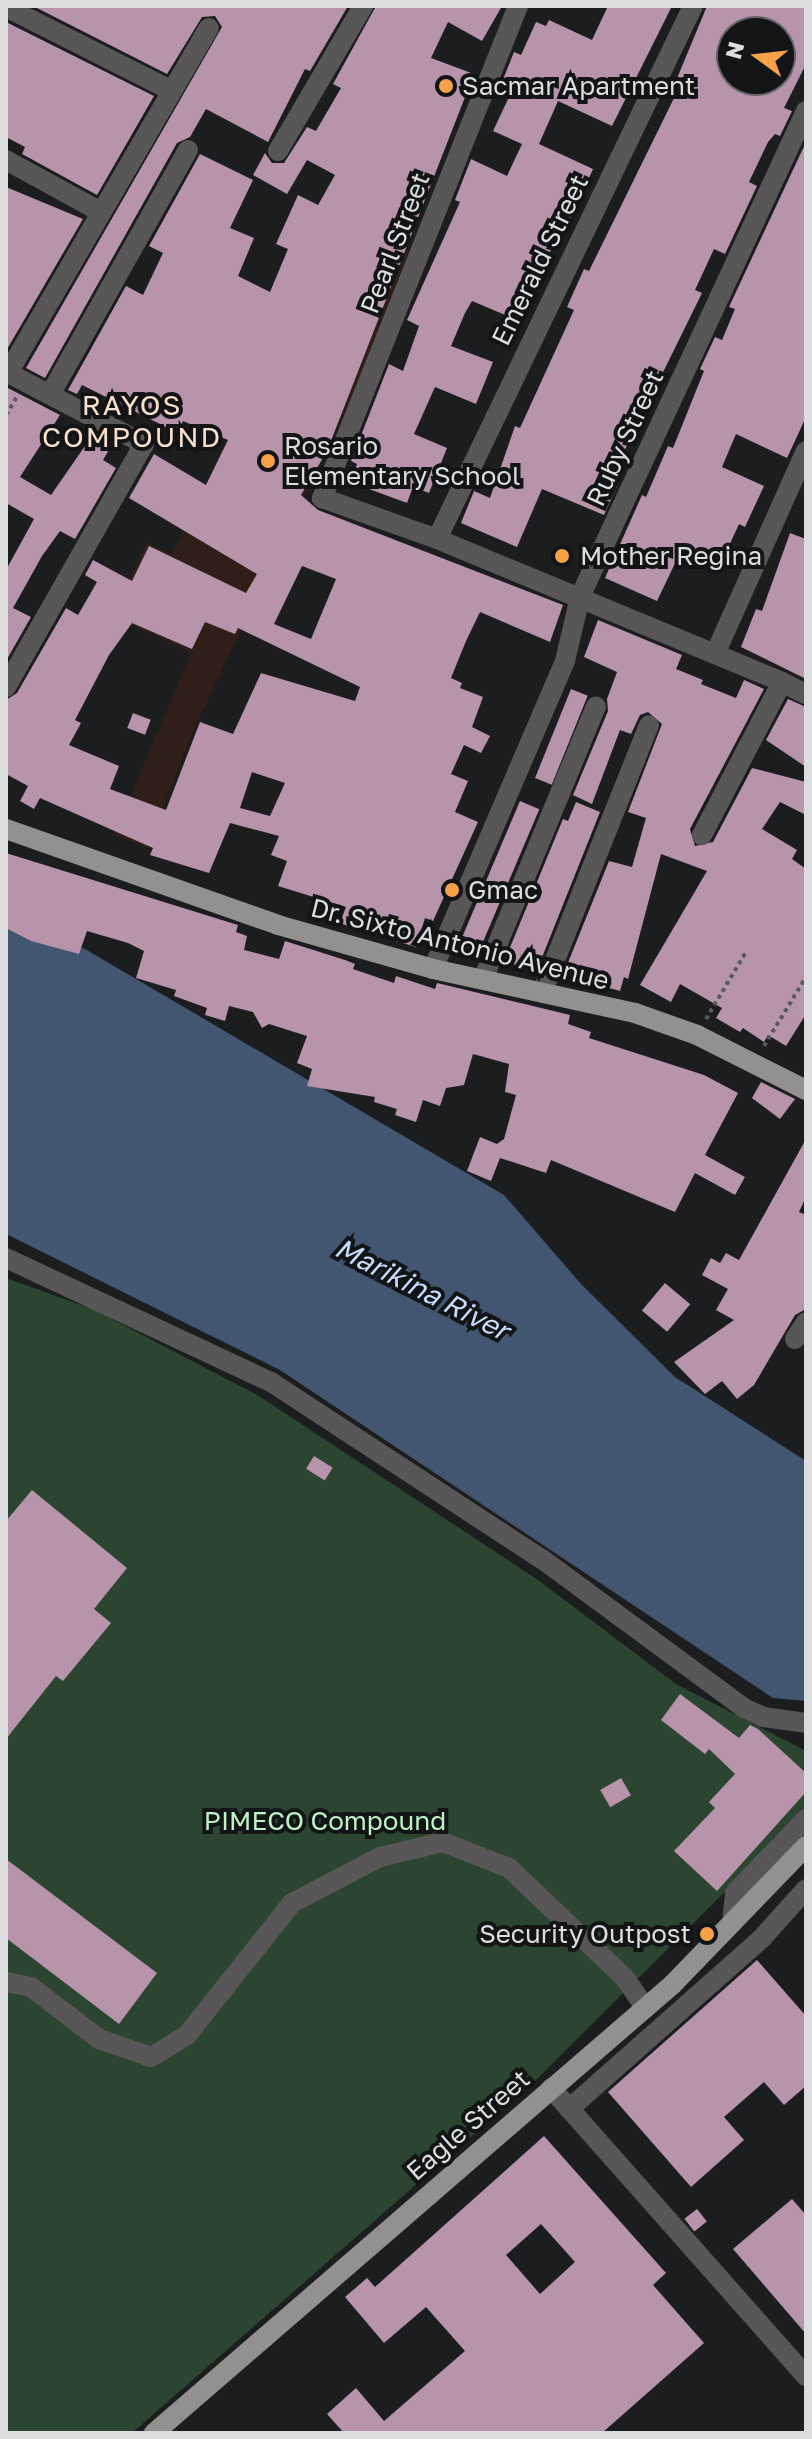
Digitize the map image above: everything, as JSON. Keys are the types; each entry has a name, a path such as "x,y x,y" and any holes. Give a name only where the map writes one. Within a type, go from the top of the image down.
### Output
{"main road":[{"name":"Dr. Sixto Antonio Avenue","path":"6,829 278,925 433,969 543,990 697,1035 754,1061 806,1090"},
{"name":"Eagle Street","path":"154,2433 672,1985 806,1846"}],"street":[{"path":"278,151 363,6"},
{"name":"Pearl Street","path":"437,539 322,498 518,6"},
{"name":"Emerald Street","path":"437,539 693,6"},
{"path":"6,7 170,90"},
{"path":"6,687 144,444 8,373 170,90 209,28"},
{"name":"Ruby Street","path":"433,969 565,661 580,597 806,111"},
{"path":"51,393 188,150"},
{"path":"6,160 101,212"},
{"path":"715,654 806,451"},
{"path":"437,539 806,694"},
{"path":"702,835 782,682"},
{"path":"483,979 596,706"},
{"path":"543,990 649,725"},
{"path":"6,1258 271,1382 542,1559 744,1708 773,1720 806,1723"},
{"path":"732,1923 735,1893 806,1819"},
{"path":"6,1982 31,1987 99,2039 151,2057 187,2035 292,1903 380,1857 443,1842 509,1868 624,1977 646,2008"},
{"path":"569,2109 592,2083 686,2006 806,1889"},
{"path":"672,1985 686,2006"},
{"path":"551,2088 806,2376"}],"path":[{"path":"697,1035 746,952"},
{"path":"754,1061 806,977"}],"shaded area":[{"name":"Rosario Elementary School","path":"336,213 408,252 360,379 195,727 147,848 114,835 191,653 111,615 147,543 172,554"}],"green space":[{"name":"PIMECO Compound","path":"6,1278 95,1310 259,1396 538,1580 676,1684 806,1751 806,1808 763,1854 538,2078 132,2433 6,2433"}],"water":[{"name":"Marikina River","path":"6,919 85,949 504,1195 581,1284 675,1377 806,1461 806,1701 773,1698 280,1370 6,1234"}],"building":[{"path":"33,6 348,6 310,71 305,69 268,142 206,109 190,137 177,143 45,378 26,368 222,27 215,16 202,17 167,74"},
{"path":"376,6 502,6 482,41 448,22 431,58 474,74 327,451 301,495 318,510 563,605 550,642 480,612 466,641 451,678 462,683 460,688 483,697 472,727 490,736 481,753 464,745 451,774 468,781 455,812 478,822 433,921 425,918 416,947 396,941 398,933 359,919 356,929 340,923 346,907 278,886 287,861 271,855 279,836 230,823 209,873 150,855 153,848 40,798 34,809 20,801 28,786 6,774 6,700 17,693 66,608 78,615 97,582 85,575 93,560 132,581 149,546 246,593 257,574 129,498 154,454 206,485 228,440 183,421 178,433 82,385 77,394 68,390 126,286 143,295 163,253 149,246 200,154 253,180 230,228 254,238 238,276 270,292 288,249 276,244 298,195 318,205 335,175 307,160 287,194 253,175 265,153 272,163 284,163 307,127 316,131 341,88 333,84","holes":["302,566 336,579 311,639 274,624","205,622 235,634 238,628 360,687 355,701 261,673 233,734 200,722 166,810 110,789 119,766 69,745 81,723 75,720 109,655 132,623 192,649","252,772 285,783 270,816 240,808"]},
{"path":"608,6 672,6 612,126 558,101 539,144 593,169 561,240 557,238 515,319 472,301 465,313 451,346 493,362 476,404 435,387 414,434 447,448 429,493 413,487 407,503 350,482 357,464 351,461 389,364 403,371 419,326 407,320 460,202 455,200 471,159 507,176 522,144 493,131 511,93 500,87 514,52 521,55 536,22 546,26 549,20 592,40"},
{"path":"707,6 806,6 806,64 796,84 796,16 716,16 716,96 790,96 784,108 792,111 780,136 775,134 768,142 749,182 757,186 725,254 714,249 695,290 702,293 614,472 611,483 617,486 604,515 542,489 517,547 461,523 474,491 490,498 515,426 520,428 574,310 567,307 584,269 589,271 678,90 673,88"},
{"path":"6,22 154,96 97,195 22,154 25,147 6,137"},
{"path":"806,142 806,417 787,458 736,434 722,467 764,486 745,527 739,524 717,572 679,555 657,601 605,578 642,495 646,497 668,446 673,448 704,371 700,369 715,337 722,340 735,309 729,307"},
{"path":"6,187 83,219 6,351"},
{"path":"6,387 60,415 20,477 51,495 94,433 113,443 103,460 116,468 75,539 60,531 42,556 13,608 31,617 6,661 6,570 34,519 6,503"},
{"path":"790,533 806,539 806,679 741,647 756,609 762,611"},
{"path":"598,620 682,655 676,669 703,680 701,684 736,698 744,680 764,689 690,829 695,846 713,842 752,768 806,782 806,815 780,802 762,829 797,850 792,859 806,869 806,1014 786,1046 768,1035 764,1042 743,1028 740,1032 716,1018 722,1008 680,984 671,1002 640,985 707,871 661,854 628,979 624,977 620,991 563,975 609,861 632,867 646,818 628,812 662,724 648,712 640,715 631,734 620,730 592,804 573,795 608,711 607,699 617,672 584,657"},
{"path":"571,689 588,696 552,785 535,778"},
{"path":"788,699 806,707 806,767 766,740"},
{"path":"133,713 151,720 145,735 127,728"},
{"path":"520,801 539,809 478,953 459,945"},
{"path":"576,802 600,812 537,970 504,962 563,819 568,821"},
{"path":"6,853 238,925 236,932 247,936 244,950 279,959 285,941 345,960 355,964 353,969 394,983 396,976 435,989 437,983 570,1015 568,1024 591,1032 589,1038 704,1075 738,1093 705,1155 745,1177 735,1195 695,1173 675,1212 551,1160 546,1173 500,1158 491,1181 467,1171 480,1137 497,1144 504,1139 516,1095 505,1092 509,1064 473,1054 464,1085 446,1088 440,1106 423,1100 416,1122 395,1115 397,1109 374,1102 375,1097 307,1086 312,1069 297,1063 307,1036 269,1024 262,1028 253,1012 229,1006 225,1021 205,1015 207,1008 174,996 176,990 136,978 144,951 128,943 87,931 79,954 31,941 6,928"},
{"path":"761,1082 795,1099 780,1119 752,1098"},
{"path":"806,1139 806,1197 799,1212 806,1215 806,1309 795,1315 754,1385 737,1399 722,1381 705,1394 674,1362 734,1320 716,1310 728,1289 702,1275 711,1258 720,1263 726,1253 739,1260"},
{"path":"665,1283 690,1304 667,1332 642,1311"},
{"path":"314,1456 333,1468 325,1480 306,1469"},
{"path":"32,1490 127,1568 94,1609 111,1623 63,1681 56,1676 6,1739 6,1521"},
{"path":"680,1694 739,1738 750,1725 758,1729 806,1773 806,1792 717,1891 674,1851 715,1808 709,1802 735,1774 709,1749 705,1754 661,1720"},
{"path":"621,1778 631,1795 610,1807 600,1790"},
{"path":"6,1859 157,1973 119,2024 6,1938"},
{"path":"757,1960 806,2016 806,2086 784,2105 764,2082 724,2117 744,2140 691,2187 608,2092"},
{"path":"544,2136 666,2273 653,2285 704,2343 602,2433 344,2433 327,2414 356,2388 384,2421 465,2351 426,2307 384,2343 345,2297 367,2278 375,2287","holes":["541,2224 575,2262 540,2294 506,2255"]},
{"path":"792,2199 806,2215 806,2334 733,2249"},
{"path":"697,2209 707,2222 694,2231 684,2219"}],"place":[{"name":"Sacmar Apartment","path":"446,86"},
{"name":"Rosario Elementary School","path":"268,461"},
{"name":"Mother Regina","path":"562,556"},
{"name":"Gmac","path":"452,890"},
{"name":"Security Outpost","path":"707,1934"}],"district":[{"name":"RAYOS COMPOUND","path":"132,421"}]}
